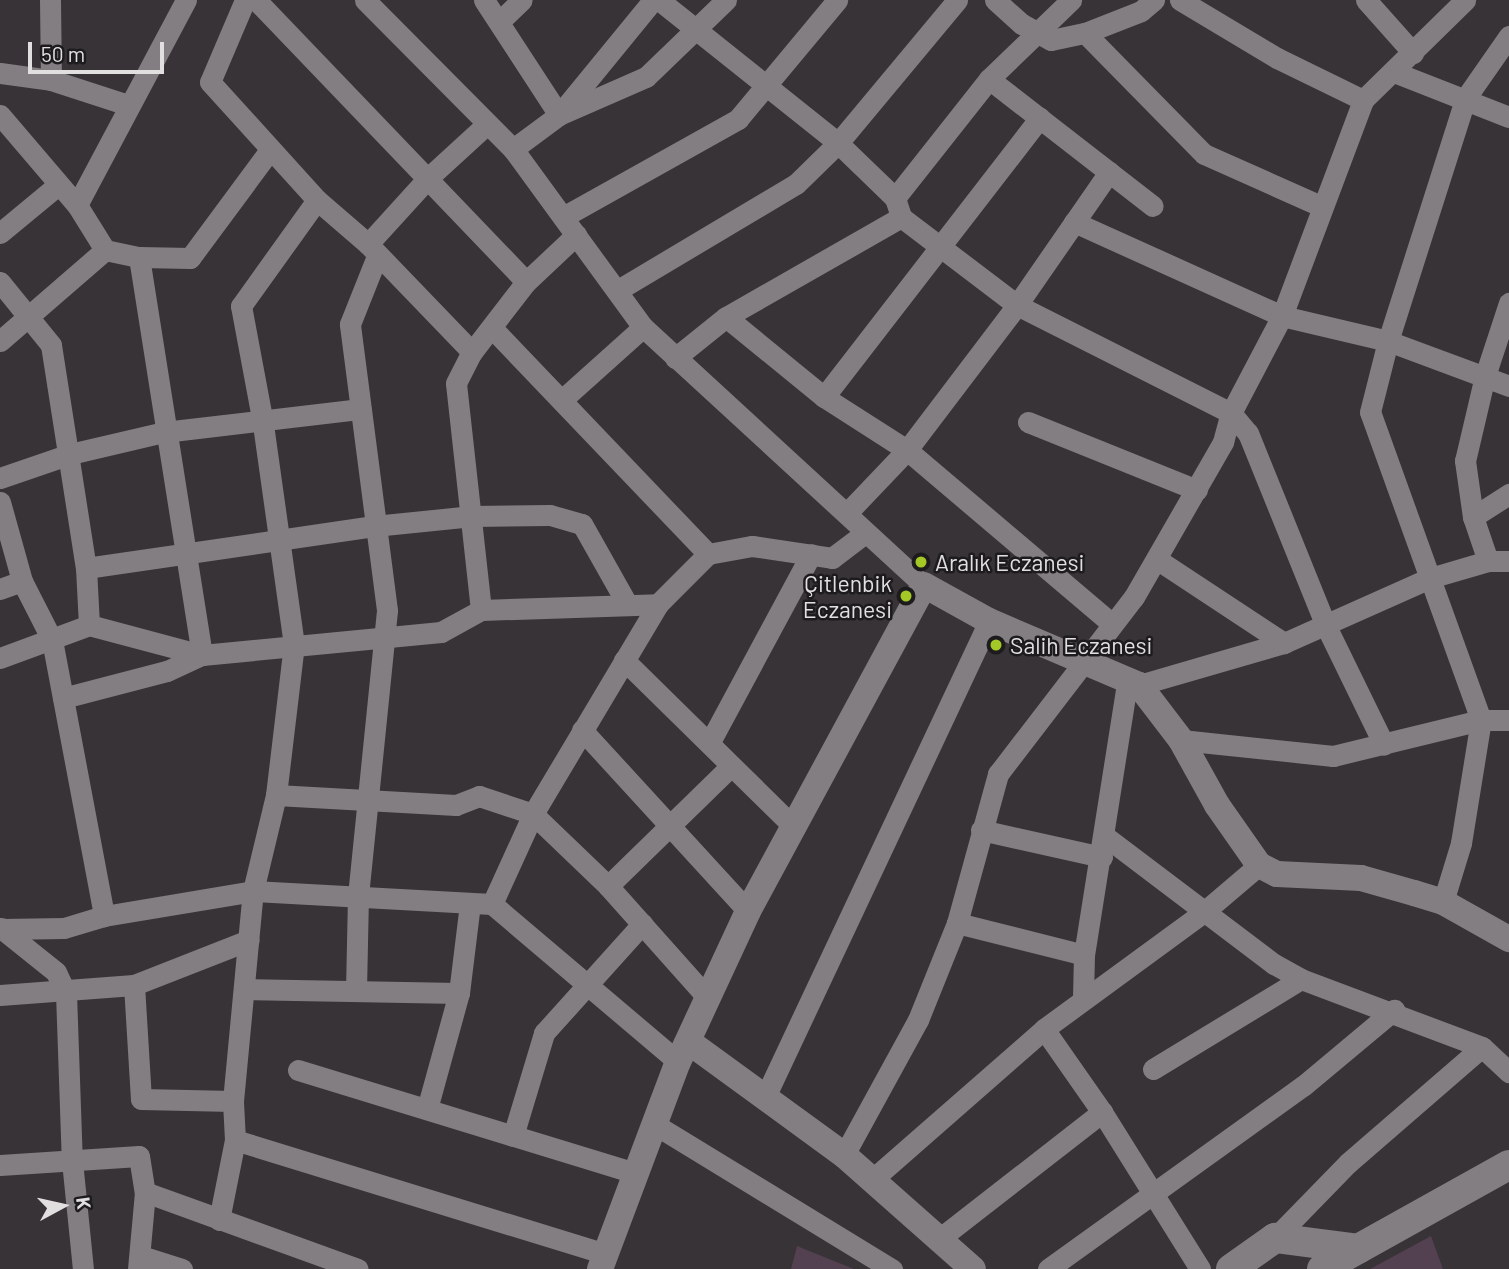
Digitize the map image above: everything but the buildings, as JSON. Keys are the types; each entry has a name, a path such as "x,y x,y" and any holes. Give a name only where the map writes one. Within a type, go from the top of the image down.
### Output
{"main road":[{"path":"1324,1269 1509,1165"},
{"path":"1231,1269 1275,1238 1358,1249"}],"street":[{"path":"50,0 51,80"},
{"path":"245,0 209,82 317,200 373,250 472,352"},
{"path":"256,0 527,282"},
{"path":"365,0 513,149 643,327 847,513 864,534 924,584 989,621 1133,684 1181,740 1259,865 1277,874 1361,878 1443,902 1509,939"},
{"path":"484,0 559,115"},
{"path":"500,21 522,0"},
{"path":"559,115 653,0"},
{"path":"659,0 838,143 898,207 1017,304 1231,413 1248,433 1326,626 1384,745"},
{"path":"513,149 559,115 646,77 698,31 726,0"},
{"path":"563,217 738,119 837,0"},
{"path":"618,290 796,184 838,143 957,0"},
{"path":"995,0 1038,34 1051,40 1085,33 1141,11 1154,0"},
{"path":"675,358 726,317 898,207 989,79 1071,0"},
{"path":"1180,0 1255,47 1363,100"},
{"path":"1366,0 1413,53"},
{"path":"845,1155 918,1020 957,923 998,774 1158,560 1223,442 1231,413 1282,316 1321,206 1363,100 1465,0"},
{"path":"77,205 178,3"},
{"path":"1085,33 1203,154 1321,206"},
{"path":"1443,902 1461,843 1481,720 1370,412 1388,341 1465,99 1509,36"},
{"path":"1394,72 1509,117"},
{"path":"0,73 51,80 128,105"},
{"path":"989,79 1153,206"},
{"path":"824,397 1040,118"},
{"path":"1,121 77,205 105,250 139,257 190,258 270,150"},
{"path":"356,991 358,896 387,610 374,526 350,324 373,250 428,178 487,124"},
{"path":"847,513 907,450 1017,304 1109,172"},
{"path":"0,233 58,185"},
{"path":"219,1220 235,1140 233,1101 246,989 253,891 276,795 294,645 277,541 262,418 241,306 317,200"},
{"path":"1074,222 1282,316 1388,341 1509,386"},
{"path":"481,610 456,383 472,352 527,282 576,235"},
{"path":"0,341 105,250"},
{"path":"139,257 183,555 202,654"},
{"path":"0,282 27,319 51,345 86,568 89,625"},
{"path":"1133,684 1284,643 1430,578 1499,561 1473,517 1465,461 1485,376 1509,303"},
{"path":"726,317 824,397 907,450 1110,622"},
{"path":"564,398 643,327"},
{"path":"492,328 564,398 708,554"},
{"path":"0,478 70,454 164,432 262,418 360,410"},
{"path":"1028,422 1197,490"},
{"path":"1473,517 1509,494"},
{"path":"0,502 22,581 52,640 104,916"},
{"path":"86,568 374,526 472,516 550,516 582,524 627,604"},
{"path":"492,904 533,814 658,604 708,554 751,546 832,558 864,534"},
{"path":"711,740 811,554"},
{"path":"1158,560 1284,643"},
{"path":"0,589 22,581"},
{"path":"235,1140 603,1261 654,1124 707,997 748,911 924,584"},
{"path":"0,658 89,625 202,654 441,632 481,610 658,604"},
{"path":"766,1095 989,621"},
{"path":"63,698 167,671 202,654"},
{"path":"624,660 711,740 731,766 793,826"},
{"path":"1083,998 1084,955 1133,684"},
{"path":"1181,740 1333,756 1481,720 1509,720"},
{"path":"582,730 672,825 748,911"},
{"path":"608,886 731,766"},
{"path":"276,795 456,804 479,796 533,814 608,886 707,997"},
{"path":"981,830 1104,847 1205,911 1274,964 1301,979 1394,1010 1482,1048 1509,1072"},
{"path":"874,1178 1044,1029 1205,911 1259,865"},
{"path":"1,928 64,928 104,916 253,891 492,904 586,983 683,1052 766,1095 845,1155 874,1178 954,1258 1102,1112"},
{"path":"427,1109 459,993 470,904"},
{"path":"957,923 1084,955"},
{"path":"513,1136 544,1033 586,983 642,924"},
{"path":"1,928 56,972 66,993 72,1161 83,1269"},
{"path":"0,995 66,993 134,985 249,940"},
{"path":"1153,1069 1301,979"},
{"path":"134,985 141,1099 233,1101"},
{"path":"246,989 459,993"},
{"path":"1048,1269 1153,1191 1303,1086 1394,1010"},
{"path":"1044,1029 1102,1112 1200,1269"},
{"path":"1275,1238 1348,1163 1482,1048"},
{"path":"298,1070 635,1173"},
{"path":"654,1124 892,1269"},
{"path":"0,1165 139,1156 145,1192 139,1263 181,1269"},
{"path":"145,1192 358,1269"}],"shaded area":[{"path":"1431,1236 1443,1269 1370,1269"},
{"path":"797,1246 854,1269 791,1269"}],"place":[{"name":"Aralık Eczanesi","path":"921,562"},
{"name":"Çitlenbik Eczanesi","path":"906,596"},
{"name":"Salih Eczanesi","path":"996,645"}]}
